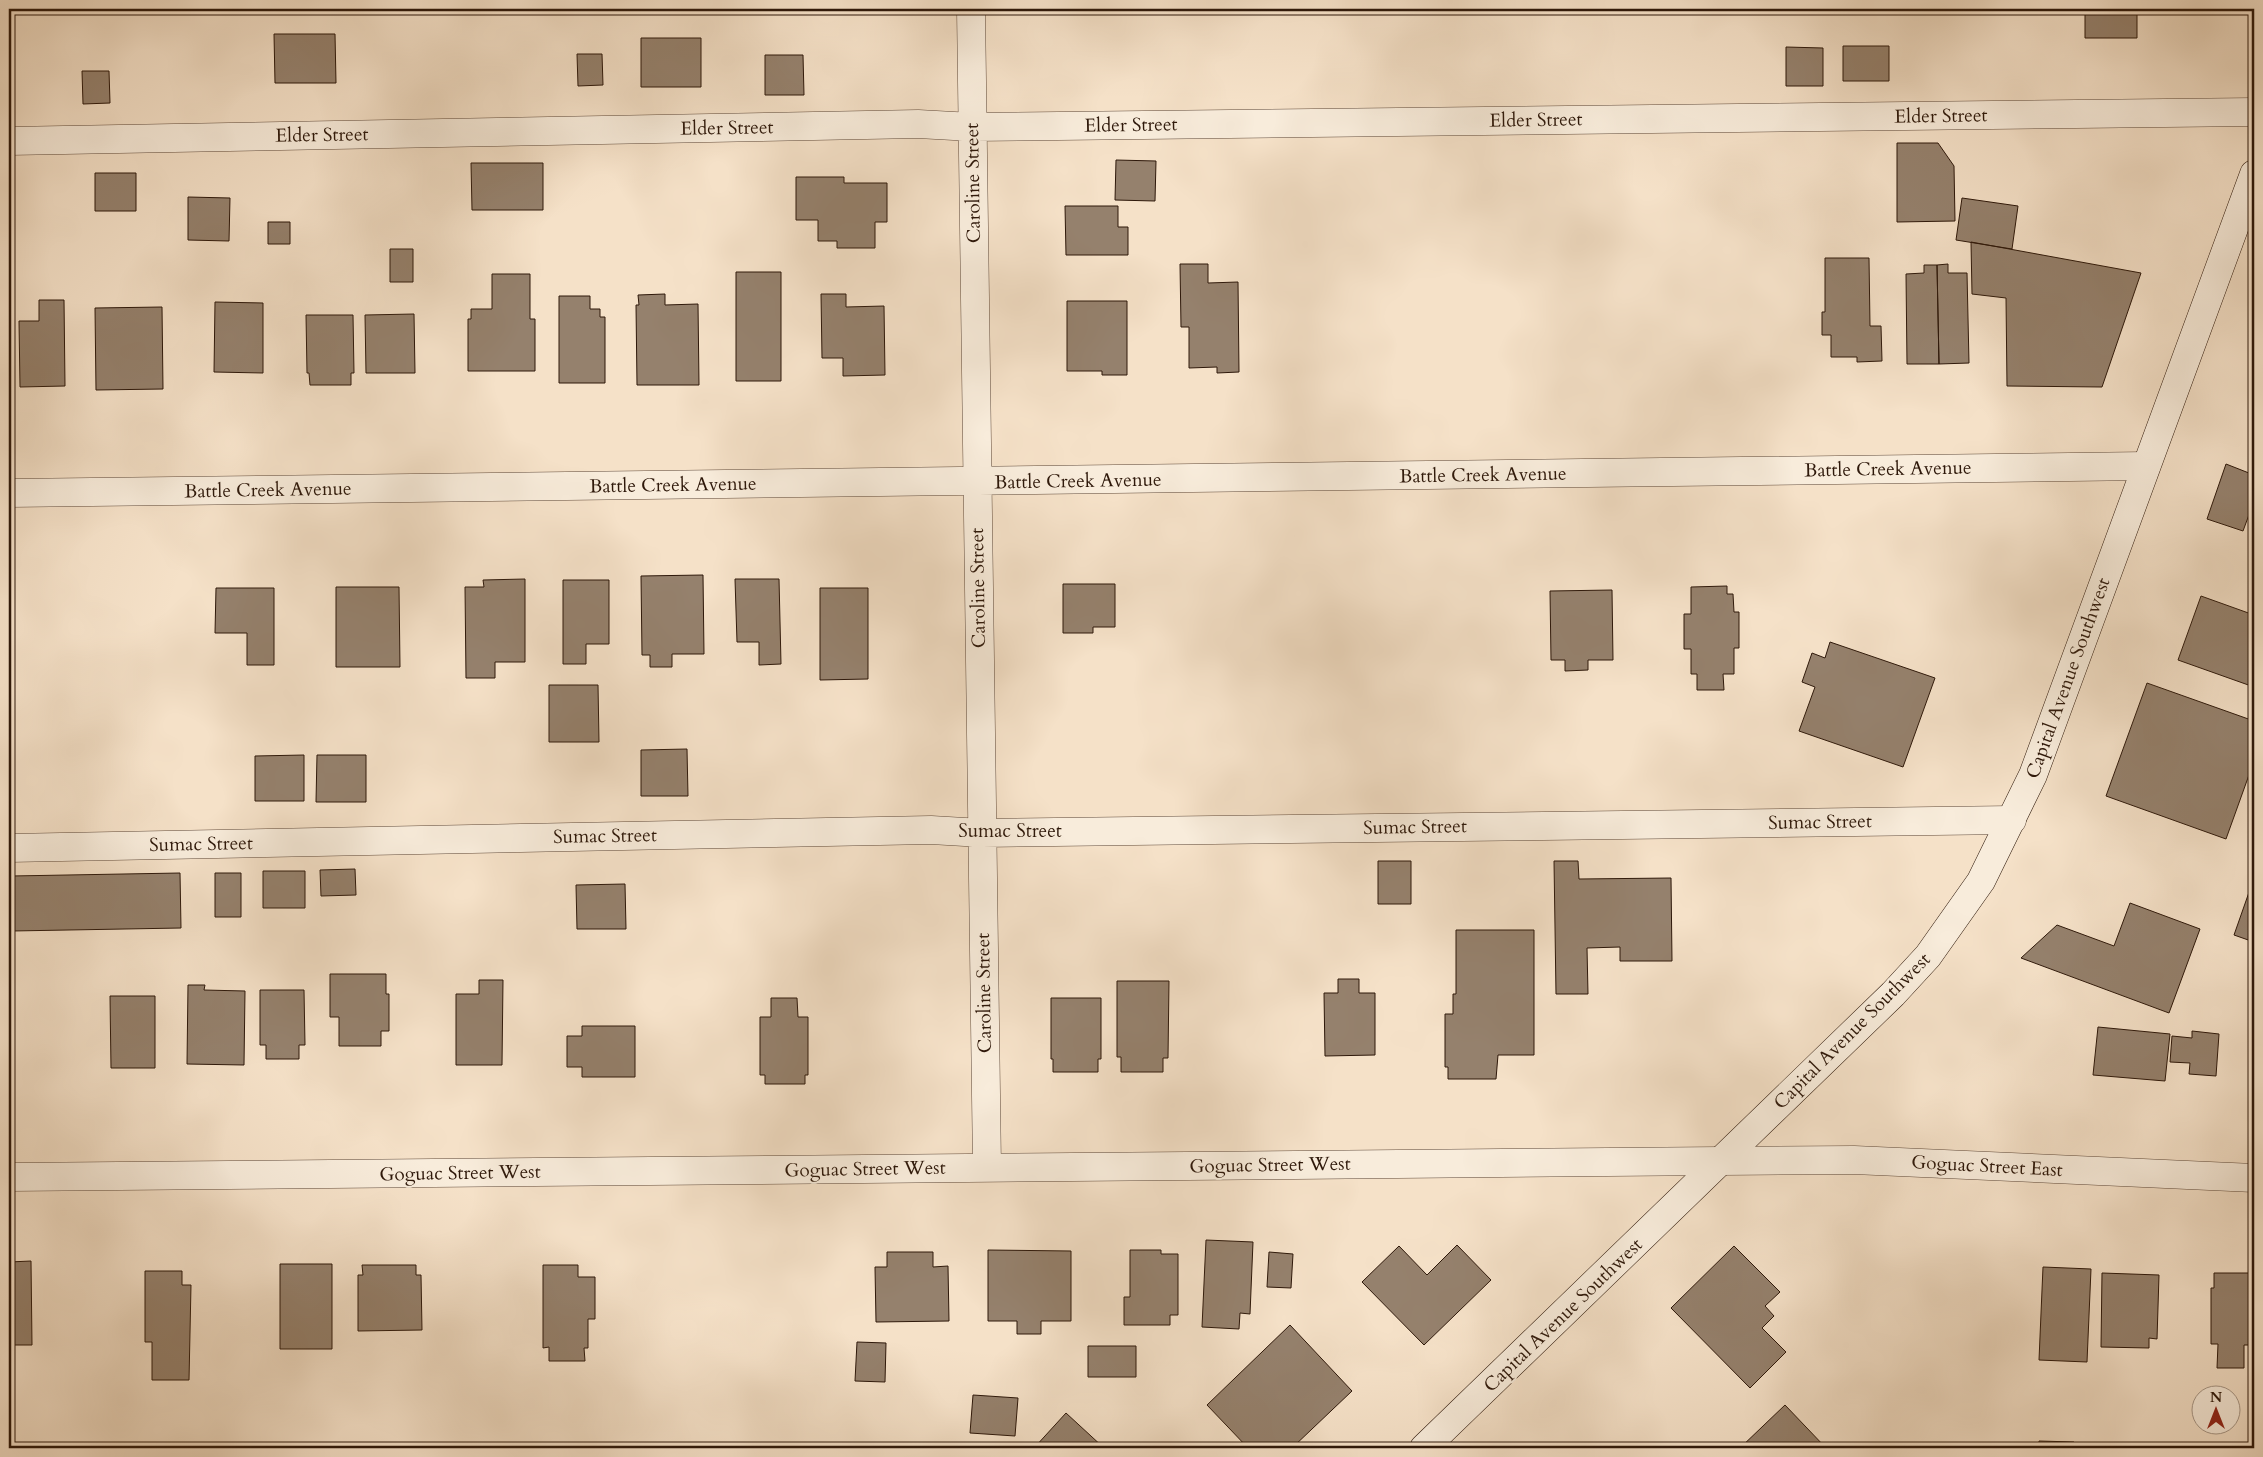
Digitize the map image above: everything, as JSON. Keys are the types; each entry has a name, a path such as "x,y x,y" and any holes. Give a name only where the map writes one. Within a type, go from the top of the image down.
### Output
{"street":[{"name":"Caroline Street","path":"971,9 987,1167"},
{"name":"Elder Street","path":"9,141 918,124 972,127 2254,112"},
{"name":"Capital Avenue Southwest","path":"1424,1448 1893,994 1928,956 1981,882 2033,775 2254,174"},
{"name":"Battle Creek Avenue","path":"9,493 2146,466"},
{"name":"Sumac Street","path":"9,848 921,830 982,833 2012,820"},
{"name":"Goguac Street West","path":"9,1177 1721,1160"},
{"name":"Goguac Street East","path":"1721,1160 1854,1160 2254,1178"}],"building":[{"path":"1058,9 1098,9 1098,14 1058,14"},
{"path":"2085,9 2137,9 2137,38 2085,38"},
{"path":"274,34 335,34 336,83 275,83"},
{"path":"641,38 701,38 701,87 641,87"},
{"path":"1843,46 1889,46 1889,81 1843,81"},
{"path":"1786,47 1823,48 1823,86 1786,86"},
{"path":"577,54 602,54 603,85 578,86"},
{"path":"765,55 803,55 804,95 765,95"},
{"path":"82,71 109,71 110,103 83,104"},
{"path":"1897,143 1938,143 1954,166 1955,221 1897,222"},
{"path":"1116,160 1156,161 1155,201 1115,200"},
{"path":"471,163 543,163 543,210 472,210"},
{"path":"95,173 136,173 136,211 95,211"},
{"path":"796,177 844,177 844,183 887,183 887,222 875,222 875,248 837,248 837,241 818,241 818,220 796,220"},
{"path":"188,197 230,198 229,241 188,240"},
{"path":"1962,198 2018,206 2012,249 1956,240"},
{"path":"1065,206 1118,206 1118,227 1128,227 1128,255 1066,255"},
{"path":"268,222 290,222 290,244 268,244"},
{"path":"1971,242 2141,273 2102,387 2007,386 2006,298 1972,294"},
{"path":"390,249 413,249 413,282 390,282"},
{"path":"1825,258 1869,258 1870,326 1881,326 1882,361 1857,362 1857,357 1831,357 1831,335 1822,335 1822,312 1825,312"},
{"path":"1180,264 1208,264 1208,283 1238,282 1239,372 1217,373 1217,367 1189,368 1189,327 1181,327"},
{"path":"1948,264 1948,273 1967,273 1969,363 1939,364 1937,265"},
{"path":"1924,265 1937,265 1939,364 1907,364 1906,274 1924,273"},
{"path":"736,272 781,272 781,381 736,381"},
{"path":"492,274 530,274 530,319 535,319 535,371 468,371 468,319 471,319 471,309 492,309"},
{"path":"665,294 665,305 698,304 699,385 637,385 636,305 639,305 638,295"},
{"path":"821,294 846,294 846,307 884,306 885,375 843,376 843,358 822,358"},
{"path":"559,296 590,296 590,309 600,309 600,317 605,317 605,383 559,383"},
{"path":"39,300 64,300 65,386 20,387 19,321 39,321"},
{"path":"1067,301 1127,301 1127,375 1102,375 1102,371 1067,371"},
{"path":"215,302 263,303 263,373 214,372"},
{"path":"162,307 163,389 96,390 95,308"},
{"path":"414,314 415,373 366,373 365,315"},
{"path":"306,315 353,315 354,373 351,373 351,385 310,385 309,373 307,373"},
{"path":"2226,464 2254,475 2254,514 2250,512 2243,531 2207,519"},
{"path":"703,575 704,654 672,654 672,667 650,667 650,655 642,655 641,576"},
{"path":"525,579 525,662 495,662 495,678 466,678 465,587 484,587 483,580"},
{"path":"735,579 779,579 781,664 759,665 759,642 737,642"},
{"path":"563,580 609,580 609,644 586,644 586,664 563,664"},
{"path":"1063,584 1115,584 1115,627 1093,627 1093,633 1063,633"},
{"path":"1727,586 1727,594 1733,594 1734,612 1739,612 1739,648 1734,648 1734,674 1723,674 1724,690 1697,690 1697,674 1691,674 1691,649 1684,649 1684,614 1691,614 1691,587"},
{"path":"336,587 399,587 400,667 336,667"},
{"path":"216,588 274,588 274,665 247,665 247,633 215,633"},
{"path":"820,588 868,588 868,679 820,680"},
{"path":"1612,590 1613,660 1588,660 1588,670 1565,671 1565,660 1551,660 1550,591"},
{"path":"2201,596 2254,615 2254,687 2178,660"},
{"path":"1830,642 1935,678 1903,767 1799,731 1815,687 1802,682 1812,653 1825,658"},
{"path":"2147,683 2254,721 2254,761 2226,839 2106,796"},
{"path":"549,685 598,685 599,742 549,742"},
{"path":"687,749 688,796 641,796 641,750"},
{"path":"304,755 304,801 255,801 255,756"},
{"path":"317,755 366,755 366,802 316,802"},
{"path":"1378,861 1411,861 1411,904 1378,904"},
{"path":"1554,861 1578,861 1579,879 1671,878 1672,961 1620,961 1620,947 1587,948 1588,994 1556,994"},
{"path":"355,869 356,895 321,896 320,870"},
{"path":"263,871 305,871 305,908 263,908"},
{"path":"180,873 181,928 12,931 11,876"},
{"path":"215,873 241,873 241,917 215,917"},
{"path":"2254,878 2254,942 2234,935"},
{"path":"625,884 626,929 577,929 576,885"},
{"path":"2130,903 2200,929 2169,1013 2021,958 2057,925 2114,946"},
{"path":"1456,930 1534,930 1534,1055 1498,1055 1496,1079 1448,1079 1448,1067 1445,1067 1445,1014 1453,1014 1453,994 1456,994"},
{"path":"330,974 386,974 386,994 389,994 389,1031 381,1031 381,1046 339,1046 339,1017 330,1017"},
{"path":"1338,979 1359,979 1359,993 1375,993 1375,1055 1325,1056 1324,993 1338,993"},
{"path":"479,980 503,980 502,1065 456,1065 456,994 479,994"},
{"path":"1117,981 1169,981 1168,1058 1163,1058 1163,1072 1121,1072 1121,1057 1117,1057"},
{"path":"188,985 205,985 204,990 245,991 244,1065 187,1064"},
{"path":"260,990 304,990 305,1045 299,1045 299,1059 266,1059 266,1045 260,1045"},
{"path":"110,996 155,996 155,1068 111,1068"},
{"path":"771,998 797,998 798,1017 808,1017 808,1075 805,1075 805,1084 765,1084 765,1075 760,1075 760,1017 771,1017"},
{"path":"1051,998 1101,998 1101,1059 1098,1059 1098,1072 1053,1072 1053,1059 1051,1059"},
{"path":"582,1026 635,1026 635,1077 582,1077 582,1067 567,1067 567,1036 582,1036"},
{"path":"2098,1027 2170,1034 2165,1081 2093,1075"},
{"path":"2192,1031 2219,1034 2216,1076 2189,1074 2190,1063 2170,1062 2172,1036 2192,1038"},
{"path":"1206,1240 1253,1242 1250,1314 1240,1313 1239,1329 1202,1327"},
{"path":"1457,1245 1491,1280 1424,1345 1362,1282 1399,1246 1427,1275"},
{"path":"1734,1246 1780,1292 1765,1306 1774,1316 1762,1328 1786,1352 1750,1388 1671,1308"},
{"path":"988,1250 1071,1251 1071,1321 1041,1321 1041,1334 1017,1334 1017,1321 988,1321"},
{"path":"1130,1250 1161,1250 1161,1254 1178,1254 1178,1315 1170,1315 1170,1325 1124,1325 1124,1297 1130,1297"},
{"path":"887,1252 933,1252 933,1267 948,1266 949,1321 876,1322 875,1267 887,1267"},
{"path":"1269,1252 1293,1254 1291,1288 1267,1287"},
{"path":"31,1261 32,1345 9,1345 9,1262"},
{"path":"280,1264 332,1264 332,1349 280,1349"},
{"path":"362,1265 416,1265 416,1275 421,1275 422,1330 358,1331 358,1275 363,1275"},
{"path":"543,1265 578,1265 578,1277 595,1277 595,1319 588,1319 588,1348 584,1348 585,1361 549,1361 549,1347 543,1348"},
{"path":"2043,1267 2091,1269 2087,1362 2039,1360"},
{"path":"145,1271 182,1271 182,1285 191,1285 189,1380 152,1380 152,1342 145,1342"},
{"path":"2102,1273 2159,1275 2157,1339 2149,1338 2149,1348 2101,1347"},
{"path":"2214,1273 2254,1273 2254,1345 2244,1345 2244,1368 2217,1368 2218,1344 2211,1344 2211,1288 2214,1288"},
{"path":"1290,1325 1352,1391 1292,1448 1248,1448 1207,1405"},
{"path":"857,1342 886,1343 885,1382 855,1381"},
{"path":"1088,1346 1136,1346 1136,1377 1088,1377"},
{"path":"973,1395 1018,1398 1015,1436 970,1433"},
{"path":"1785,1405 1826,1448 1740,1448"},
{"path":"1066,1413 1104,1448 1034,1448"},
{"path":"2039,1441 2074,1442 2074,1448 2039,1448"}]}
